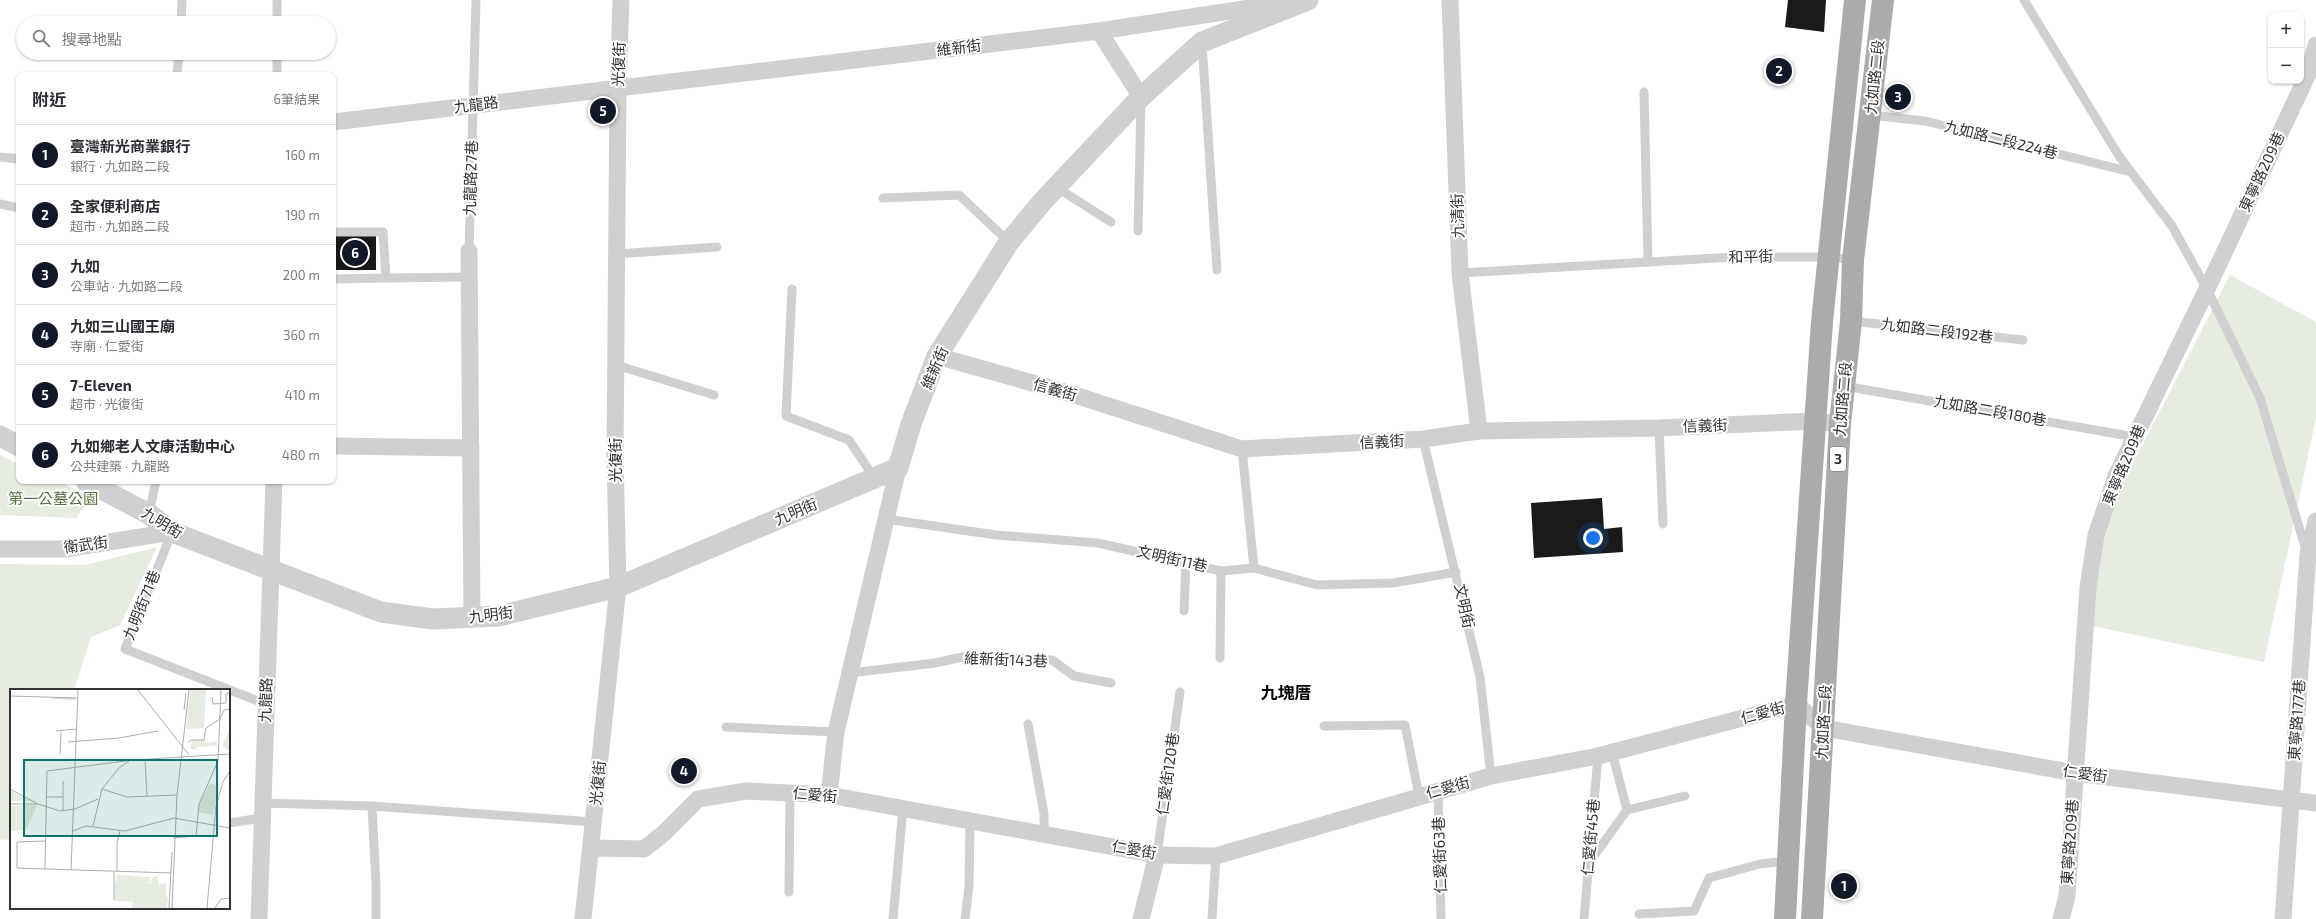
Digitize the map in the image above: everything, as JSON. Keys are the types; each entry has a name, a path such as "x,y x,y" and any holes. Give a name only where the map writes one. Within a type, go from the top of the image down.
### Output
{"main road":[{"name":"九如路二段","path":"1785,919 1796,704 1814,421 1828,257 1855,0"},
{"name":"九如路二段","path":"1812,919 1840,424 1851,321 1853,260 1883,0"}],"street":[{"name":"光復街","path":"583,919 618,587 616,365 618,89 621,0"},
{"name":"維新街","path":"618,89 1099,31 1300,0"},
{"name":"維新街","path":"898,468 911,424 937,356 1009,242 1056,187 1141,97 1202,42 1308,0"},
{"name":"九清街","path":"1450,0 1460,273 1479,432"},
{"path":"1099,31 1141,97"},
{"name":"東寧路209巷","path":"2061,919 2067,896 2074,773 2088,587 2096,535 2116,476 2207,289 2308,74 2316,45"},
{"name":"九龍路","path":"336,122 618,89"},
{"path":"469,251 472,618"},
{"name":"信義街","path":"937,356 1075,395 1242,449 1423,439 1479,432 1659,428 1814,421 1840,424"},
{"path":"0,436 16,444"},
{"path":"336,446 471,448"},
{"path":"829,795 836,732 898,468"},
{"name":"九明街","path":"92,484 149,514 172,532 381,612 433,619 499,616 618,587 898,468"},
{"name":"九龍路","path":"259,919 274,484"},
{"name":"東寧路177巷","path":"2283,919 2308,554 2316,521"},
{"name":"衛武街","path":"0,549 65,549 172,532"},
{"name":"仁愛街","path":"591,848 644,849 663,834 698,799 746,791 829,795 1157,855 1216,856 1491,776 1605,754 1796,704 1824,728 2074,773 2316,803"},
{"path":"1141,919 1157,855"}],"lane":[{"path":"181,16 182,0"},
{"path":"277,0 277,16"},
{"name":"九龍路27巷","path":"469,251 476,0"},
{"path":"2024,0 2119,156 2172,226 2207,289 2260,398 2308,554"},
{"path":"1202,42 1217,270"},
{"path":"178,72 179,60"},
{"path":"277,60 277,72"},
{"path":"1644,92 1648,262"},
{"path":"1138,231 1141,97"},
{"name":"九如路二段224巷","path":"1870,115 1925,121 2131,172"},
{"path":"0,157 16,159"},
{"path":"1056,187 1111,222"},
{"path":"883,198 958,195 1009,242"},
{"path":"0,204 16,207"},
{"path":"336,232 383,232 386,278"},
{"path":"617,254 717,247"},
{"name":"和平街","path":"1460,273 1734,257 1828,257 1853,260"},
{"path":"336,279 469,277"},
{"path":"792,288 786,416 849,440 875,479"},
{"name":"九如路二段192巷","path":"1851,321 2023,340"},
{"path":"616,365 714,395"},
{"name":"九如路二段180巷","path":"1844,386 2135,437"},
{"path":"1659,428 1663,524"},
{"name":"文明街","path":"1423,439 1480,677 1491,776"},
{"path":"1242,449 1254,568"},
{"path":"149,514 155,484"},
{"name":"文明街11巷","path":"886,519 996,535 1098,543 1221,571 1254,568 1317,585 1393,583 1456,572"},
{"name":"九明街71巷","path":"172,532 125,649 228,689"},
{"path":"1184,611 1186,562"},
{"path":"1220,658 1221,571"},
{"name":"維新街143巷","path":"850,673 935,663 967,656 1052,660 1074,676 1111,683"},
{"name":"九明街71巷","path":"230,690 266,704"},
{"name":"仁愛街120巷","path":"1157,855 1180,692"},
{"path":"1028,724 1044,814 1044,834"},
{"path":"1324,726 1405,725 1418,796"},
{"path":"726,727 836,732"},
{"path":"1605,754 1627,810"},
{"name":"仁愛街45巷","path":"1584,919 1588,864 1605,754"},
{"name":"仁愛街63巷","path":"1438,791 1442,919"},
{"path":"789,892 790,793"},
{"path":"1588,864 1627,810 1685,796"},
{"path":"372,806 376,885 376,919"},
{"path":"230,823 262,810 372,806 594,822"},
{"path":"893,919 903,808"},
{"path":"965,919 970,820"},
{"path":"1212,919 1216,856"},
{"path":"1639,914 1694,911 1709,878 1760,864 1787,861"}],"green space":[{"path":"2230,275 2316,322 2316,418 2264,662 2093,626 2096,535"},
{"name":"第一公墓公園","path":"0,455 16,463 16,484 63,484 91,497 76,518 0,515"},
{"path":"157,547 120,625 91,637 74,689 10,689 10,839 0,840 0,564 85,565"}],"building":[{"path":"1788,0 1826,0 1824,32 1785,27"},
{"path":"336,236 376,236 376,270 336,270"},
{"path":"1602,498 1604,529 1622,527 1623,552 1534,558 1531,503"}],"place":[{"name":"全家便利商店","path":"1779,71"},
{"name":"九如","path":"1898,97"},
{"name":"7-Eleven","path":"603,111"},
{"name":"九如鄉老人文康活動中心","path":"355,253"},
{"name":"九如三山國王廟","path":"684,771"},
{"name":"臺灣新光商業銀行","path":"1844,886"}],"district":[{"name":"九塊厝","path":"1286,693"}]}
